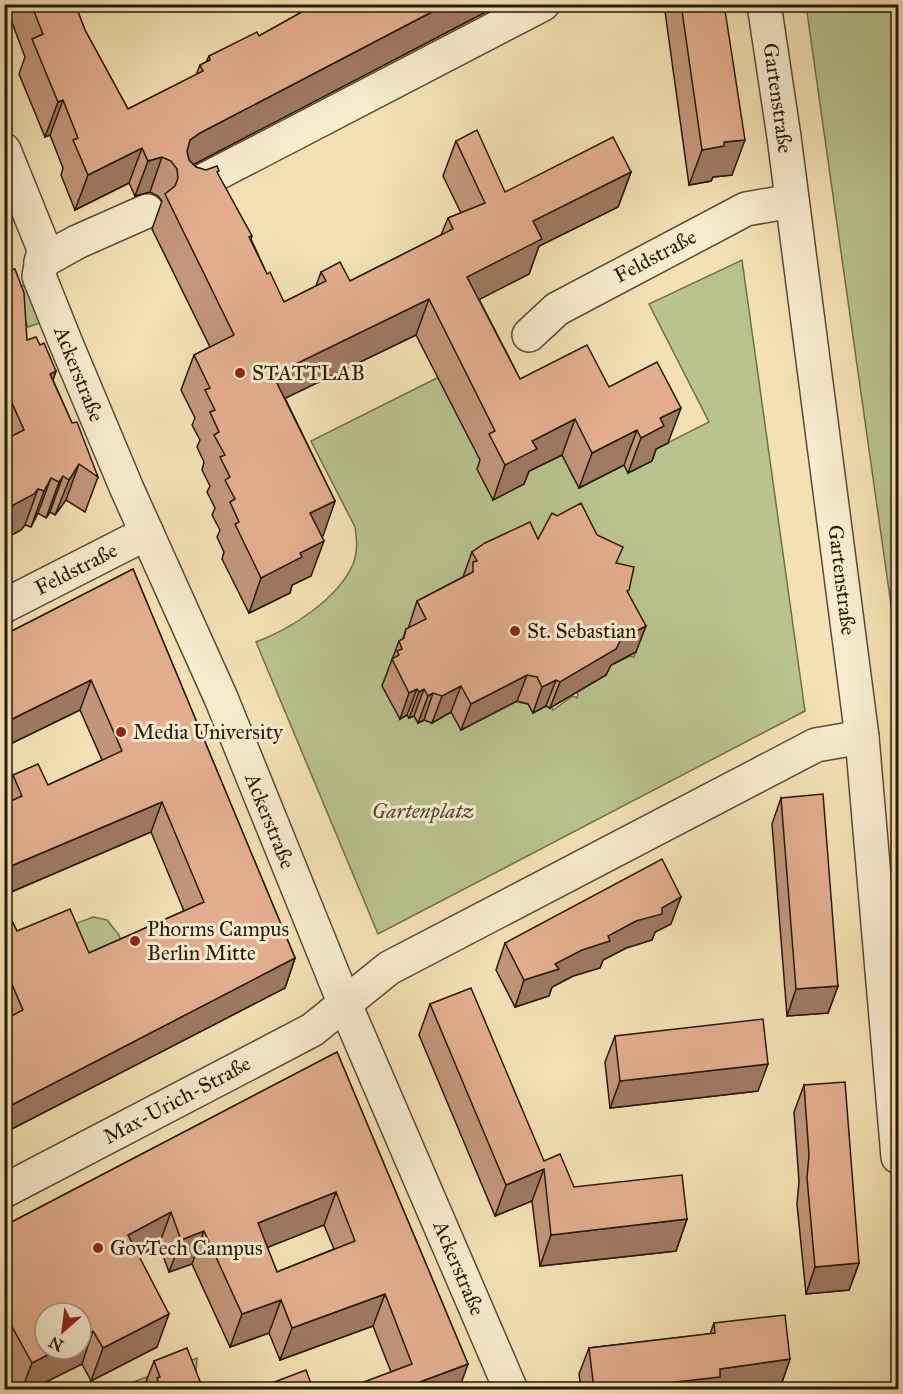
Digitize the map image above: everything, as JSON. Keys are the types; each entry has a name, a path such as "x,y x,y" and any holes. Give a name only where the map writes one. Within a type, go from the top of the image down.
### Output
{"street":[{"path":"193,186 543,4"},
{"name":"Gartenstraße","path":"764,4 862,737 898,1157"},
{"name":"Ackerstraße","path":"4,150 44,249 39,276 147,533 221,698 344,1002 511,1389"},
{"name":"Feldstraße","path":"529,335 557,309 746,209 792,201"},
{"path":"41,262 77,242 147,211"},
{"name":"Feldstraße","path":"4,606 147,533"},
{"path":"344,1002 389,968 816,745 862,737"},
{"name":"Max-Urich-Straße","path":"4,1191 312,1030 344,1002"}],"green space":[{"path":"806,5 898,5 898,654"},
{"name":"Gartenplatz","path":"742,260 805,711 378,934 256,642 298,621 325,601 346,577 355,560 357,546 355,527 311,441 439,377 519,476 562,455 579,488 709,422 649,304","holes":["416,645 631,651 635,653 634,657 630,656 611,665 608,670 576,692 577,698 573,696 553,710 548,702 533,713 528,704 517,702 515,699 466,724 467,727 461,730 452,712 448,714 446,711 418,723 414,716 407,715"]},
{"path":"27,284 42,322 28,327 13,290"},
{"path":"93,917 107,920 119,935 122,945 100,965 73,938 77,923"},
{"path":"197,1358 196,1373 152,1389 112,1390"}],"building":[{"path":"31,4 75,4 85,30 128,109 203,71 200,65 210,60 209,56 257,32 259,36 316,4 447,4 200,133 190,140 187,151 189,160 196,167 206,170 217,166 219,171 217,172 252,236 249,237 267,274 270,272 284,302 326,281 321,272 340,262 350,281 453,229 448,218 485,203 456,141 477,130 505,192 613,137 631,172 533,221 542,239 467,277 520,379 587,345 609,387 657,362 681,408 660,418 664,426 641,438 637,430 592,453 575,419 532,441 537,449 505,465 489,434 495,431 429,299 273,375 335,501 310,513 324,541 300,553 302,557 261,578 235,524 239,522 230,502 235,499 225,480 230,477 220,457 225,455 214,435 219,432 210,412 215,410 205,390 210,388 194,355 234,335 165,194 175,186 178,178 177,169 171,161 162,157 148,161 142,148 88,175 73,140 78,138 63,100 58,102 32,39 43,34"},
{"path":"681,4 724,4 745,140 724,142 724,146 702,150"},
{"path":"8,262 12,270 15,269 24,293 27,340 36,337 40,345 44,343 56,371 50,374 72,423 77,422 98,477 79,464 69,480 63,476 59,482 51,478 44,491 38,489 34,494 8,508 4,502 4,440 24,430 4,385 4,263"},
{"name":"St. Sebastian","path":"581,503 597,535 623,547 616,563 634,567 627,591 646,626 621,639 616,649 560,682 556,680 542,687 537,677 527,675 471,704 461,686 442,696 433,693 428,696 424,689 419,692 417,689 409,693 392,659 399,655 397,651 402,649 399,641 404,638 406,629 426,619 417,601 473,572 473,562 477,561 472,552 485,543 530,522 538,539 552,513 557,516"},
{"path":"133,569 295,958 4,1109 4,1020 23,1010 4,966 4,905 17,931 70,909 89,953 204,902 162,802 4,869 4,804 22,796 13,775 38,764 48,785 122,751 91,680 4,723 4,635"},
{"path":"823,794 838,986 796,989 781,798"},
{"path":"662,859 681,897 662,908 662,914 636,921 608,936 610,941 582,950 555,964 559,969 524,980 505,943"},
{"path":"471,988 544,1161 560,1154 574,1187 682,1175 687,1219 551,1235 544,1169 506,1185 430,1004"},
{"path":"763,1019 768,1064 620,1081 615,1036"},
{"path":"337,1052 468,1364 401,1389 345,1389 412,1364 385,1294 292,1328 281,1300 242,1314 204,1231 181,1240 171,1212 128,1235 169,1314 103,1348 93,1331 93,1301 33,1301 33,1361 36,1361 32,1363 4,1312 4,1226","holes":["336,1192 355,1241 277,1272 258,1223"]},
{"path":"845,1082 859,1263 815,1267 807,1178 809,1155 804,1085"},
{"path":"785,1315 790,1359 720,1369 720,1377 614,1389 594,1389 589,1348 715,1333 714,1323"},
{"path":"187,1348 203,1389 161,1389 157,1378 160,1377 154,1361"},
{"path":"306,1370 313,1389 256,1389"}],"place":[{"name":"STATTLAB","path":"240,373"},
{"name":"St. Sebastian","path":"515,631"},
{"name":"Media University","path":"121,732"},
{"name":"Phorms Campus Berlin Mitte","path":"135,941"},
{"name":"GovTech Campus","path":"98,1248"}]}
